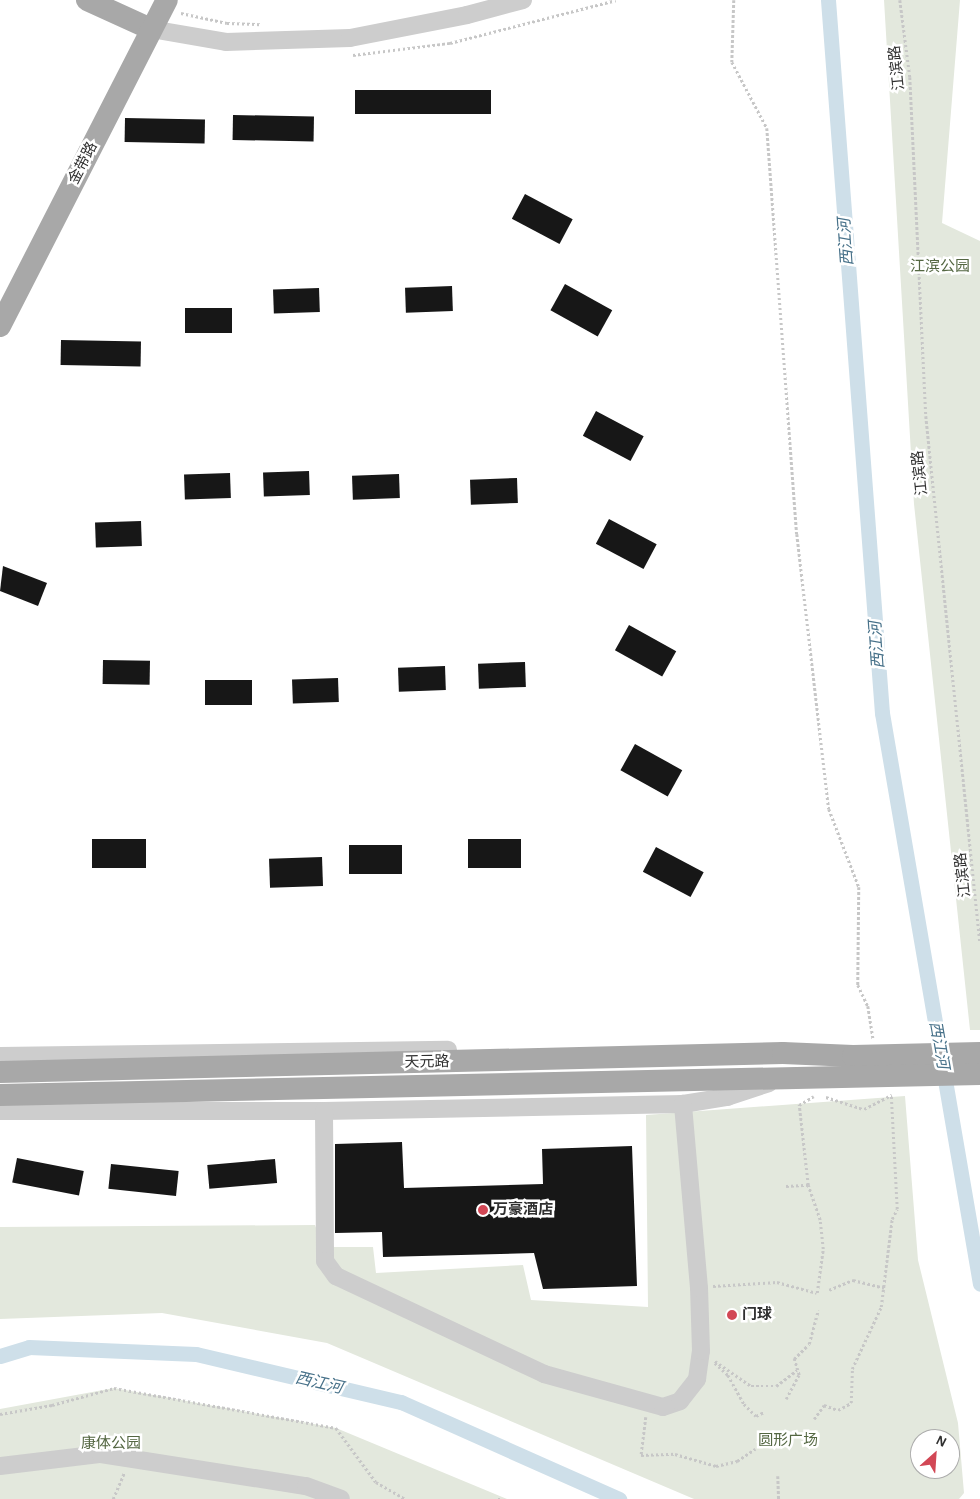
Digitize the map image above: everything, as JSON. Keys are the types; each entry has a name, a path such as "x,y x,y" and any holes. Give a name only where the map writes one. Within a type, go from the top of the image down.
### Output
{"main road":[{"path":"87,0 151,29"},
{"name":"金带路","path":"0,326 164,4"},
{"name":"天元路","path":"0,1072 783,1053 853,1065"},
{"path":"853,1065 980,1053"},
{"path":"853,1065 980,1074"},
{"name":"天元路","path":"0,1095 783,1078 853,1065"}],"street":[{"path":"151,29 226,42 350,38 467,15 523,0"},
{"path":"0,1056 728,1046 783,1053"},
{"path":"0,1111 324,1111 683,1104 727,1097 783,1078"},
{"path":"324,1111 325,1261 336,1276 544,1374 663,1407 680,1401 696,1379 701,1351 699,1288 683,1104"},
{"path":"0,1466 101,1454 306,1486 341,1499"}],"path":[{"path":"734,0 732,62 767,128 797,534 828,799 859,887 858,985 868,1006 870,1031 876,1049"},
{"name":"江滨路","path":"900,0 910,76 926,416 980,942"},
{"path":"164,4 227,23 267,24"},
{"path":"814,1418 824,1405 838,1410 850,1403 852,1369 881,1307 892,1219 897,1209 892,1095 888,1086"},
{"path":"699,1288 777,1282 818,1293 823,1250 820,1220 808,1185 799,1105 818,1094 864,1109 892,1095"},
{"path":"786,1186 808,1185"},
{"path":"829,1290 853,1280 884,1288"},
{"path":"786,1399 799,1375 794,1359 808,1344 818,1310"},
{"path":"701,1351 751,1386 776,1386 797,1370"},
{"path":"701,1351 728,1375 744,1404 756,1416 764,1412"},
{"path":"0,1414 52,1405 114,1388 336,1428 376,1482 405,1499"},
{"path":"651,1404 645,1412 641,1455 675,1454 716,1466 737,1461 755,1449"},
{"path":"113,1499 124,1476 126,1458"},
{"path":"778,1476 779,1499"}],"green space":[{"name":"江滨公园","path":"884,0 960,0 942,223 980,241 980,1030 970,1030 914,504"},
{"name":"圆形广场","path":"905,1096 918,1260 959,1429 910,1429 910,1479 960,1479 960,1446 964,1493 959,1499 694,1499 327,1343 162,1313 0,1319 0,1227 315,1225 323,1247 373,1247 376,1273 523,1265 531,1300 648,1307 646,1115"},
{"name":"康体公园","path":"114,1388 336,1428 507,1499 0,1499 0,1409"}],"building":[{"path":"355,90 491,90 491,114 355,114"},
{"path":"233,115 314,116 314,141 233,140"},
{"path":"125,118 205,119 205,143 125,142"},
{"path":"525,194 573,219 560,244 512,219"},
{"path":"565,284 612,310 598,336 550,310"},
{"path":"452,286 453,311 406,313 405,288"},
{"path":"319,288 320,312 274,314 273,290"},
{"path":"185,308 232,308 232,333 185,333"},
{"path":"61,340 141,341 141,366 61,365"},
{"path":"596,411 644,436 631,461 583,436"},
{"path":"309,471 310,495 264,497 263,473"},
{"path":"230,473 231,498 185,500 184,475"},
{"path":"399,474 400,498 353,500 352,476"},
{"path":"517,478 518,503 471,505 470,480"},
{"path":"609,519 657,544 644,569 596,544"},
{"path":"141,521 142,546 96,548 95,523"},
{"path":"3,566 47,583 38,606 0,591"},
{"path":"629,625 676,651 662,677 615,650"},
{"path":"103,660 150,661 150,685 103,684"},
{"path":"525,662 526,687 479,689 478,664"},
{"path":"445,666 446,690 399,692 398,668"},
{"path":"338,678 339,702 293,704 292,680"},
{"path":"205,680 252,680 252,705 205,705"},
{"path":"635,744 682,770 668,796 620,770"},
{"path":"92,839 146,839 146,868 92,868"},
{"path":"468,839 521,839 521,868 468,868"},
{"path":"349,845 402,845 402,874 349,874"},
{"path":"656,847 704,872 691,897 643,872"},
{"path":"322,857 323,886 270,888 269,859"},
{"name":"万豪酒店","path":"402,1142 404,1188 543,1184 542,1149 632,1146 637,1286 543,1289 534,1253 383,1257 382,1232 335,1233 335,1144"},
{"path":"17,1158 84,1171 79,1196 12,1183"},
{"path":"275,1159 277,1183 209,1189 207,1165"},
{"path":"111,1164 179,1171 176,1196 108,1189"}],"waterway":[{"name":"西江河","path":"828,0 882,713 980,1284"},
{"name":"西江河","path":"0,1356 29,1347 196,1354 401,1402 619,1499"}],"place":[{"name":"万豪酒店","path":"483,1210"},
{"name":"门球","path":"732,1315"}]}
